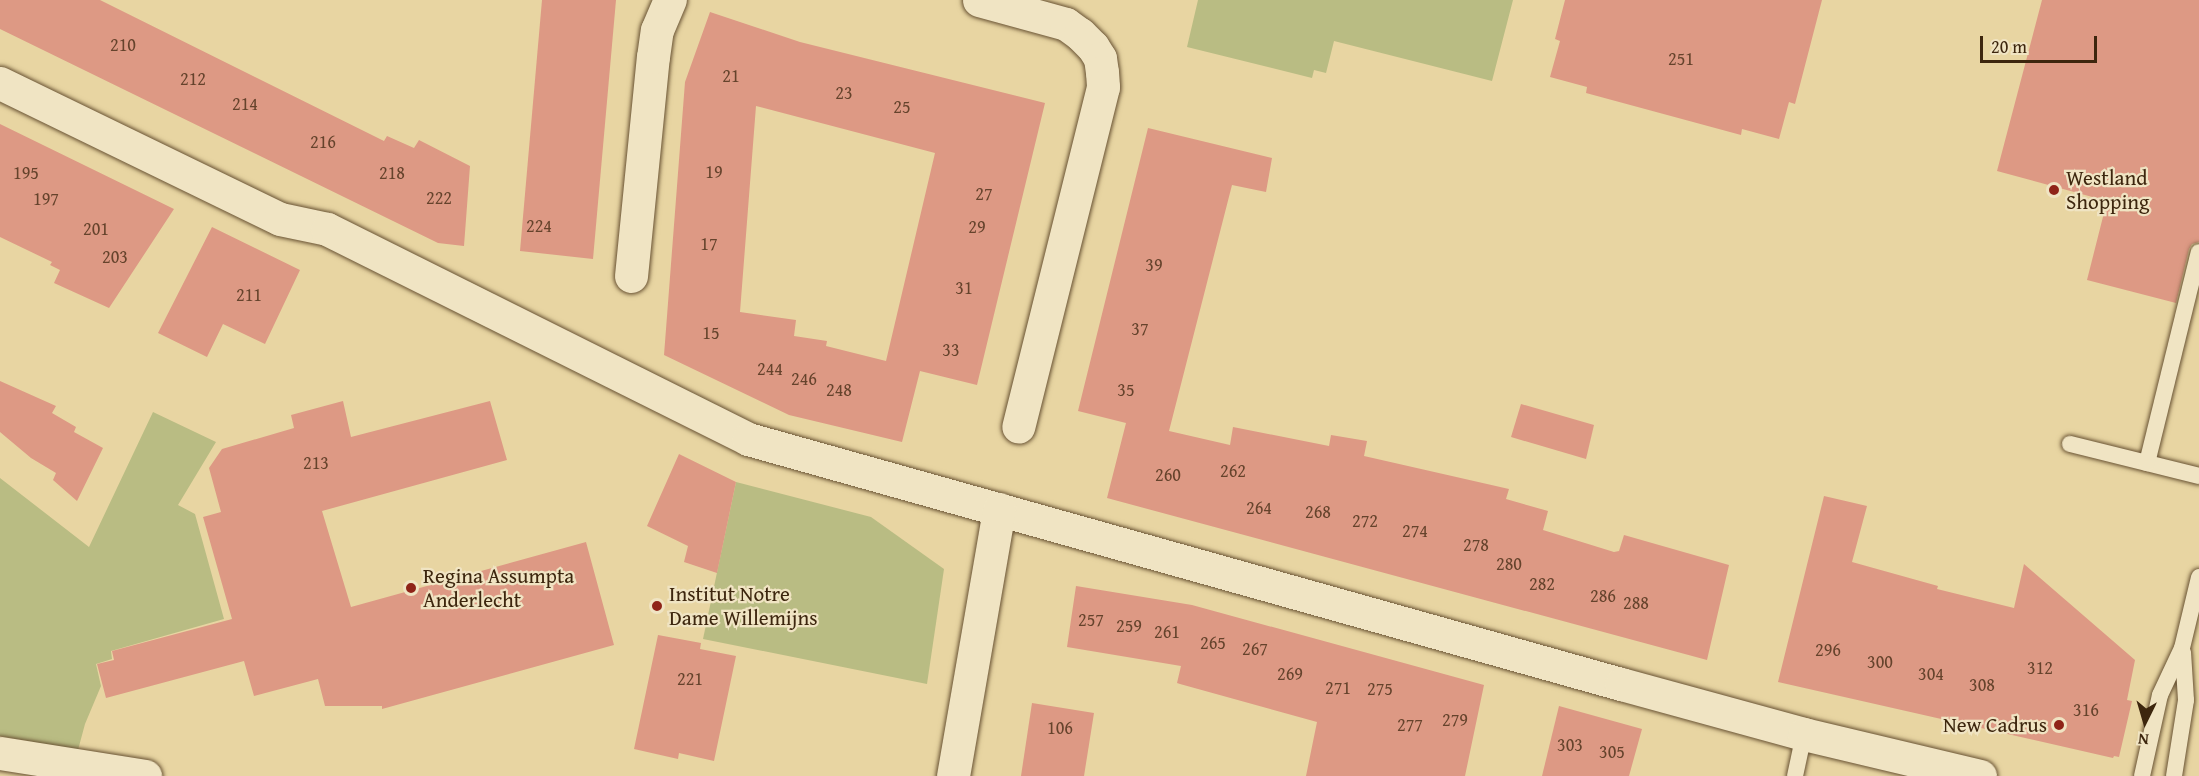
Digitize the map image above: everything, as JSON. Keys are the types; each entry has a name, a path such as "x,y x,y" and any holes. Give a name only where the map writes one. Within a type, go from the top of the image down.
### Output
{"street":[{"path":"631,276 653,57 657,30 670,0"},
{"path":"979,0 1066,24 1093,47 1100,58 1102,72 1103,87 1018,427"},
{"path":"0,83 280,219 327,229 748,439 1804,734 1977,776"},
{"path":"953,776 999,508"},
{"path":"0,753 145,776"}],"lane":[{"path":"2147,463 2199,252"},
{"path":"2070,444 2199,476"},
{"path":"2142,776 2160,695 2182,648 2199,577"},
{"path":"2174,776 2186,700 2182,648"},
{"path":"1795,776 1804,734"}],"green space":[{"path":"1198,0 1513,0 1492,81 1334,41 1326,73 1314,70 1312,78 1187,47"},
{"path":"153,412 216,442 178,505 195,514 224,619 111,651 112,659 96,664 101,686 85,724 78,750 0,736 0,478 89,547"},
{"path":"736,482 871,517 944,569 927,684 703,639"}],"building":[{"path":"0,0 100,0 384,141 387,136 414,148 419,140 470,166 464,246 438,243 0,29"},
{"path":"542,0 616,0 593,259 520,251"},
{"path":"1565,0 1822,0 1795,104 1789,102 1779,139 1742,129 1741,135 1586,93 1587,87 1550,77 1560,41 1555,39"},
{"path":"2042,0 2199,0 2199,242 2192,244 2189,249 2176,303 2087,280 2107,201 1997,171"},
{"path":"710,12 800,42 1045,103 977,385 920,371 902,442 789,415 664,355 685,82","holes":["756,106 935,153 886,361 826,346 827,341 794,336 796,320 740,312"]},
{"path":"0,124 174,209 109,308 54,283 60,270 50,265 52,262 0,237"},
{"path":"1148,128 1272,158 1266,192 1232,185 1169,431 1230,445 1233,427 1329,446 1331,435 1367,441 1364,456 1509,489 1506,499 1548,511 1543,530 1614,552 1619,551 1624,535 1729,565 1707,660 1107,498 1126,423 1078,411"},
{"path":"212,227 300,270 265,344 223,324 207,357 158,333"},
{"path":"0,381 56,406 52,413 76,427 74,432 103,448 77,501 53,480 56,473 31,458 0,432"},
{"path":"343,401 351,437 490,401 507,460 322,511 351,607 586,542 614,645 382,709 382,706 325,706 318,679 254,696 244,661 106,698 97,664 114,660 112,651 232,619 203,517 221,512 209,468 222,449 294,428 291,415"},
{"path":"1521,404 1594,425 1586,459 1511,437"},
{"path":"679,454 736,482 717,573 684,562 688,546 647,526"},
{"path":"1824,496 1867,506 1852,562 1938,586 1937,589 2014,608 2024,564 2135,660 2127,700 2132,701 2119,757 2114,756 2113,758 1778,682"},
{"path":"1076,586 1192,605 1484,685 1465,776 1306,776 1317,722 1177,683 1181,666 1067,647"},
{"path":"658,635 701,643 700,649 736,656 714,761 679,753 678,759 634,749"},
{"path":"1032,703 1094,713 1084,776 1021,776"},
{"path":"1559,706 1642,729 1629,776 1542,776"}],"place":[{"name":"Westland Shopping","path":"2054,190"},
{"name":"Regina Assumpta Anderlecht","path":"411,588"},
{"name":"Institut Notre Dame Willemijns","path":"657,606"},
{"name":"New Cadrus","path":"2059,725"}]}
